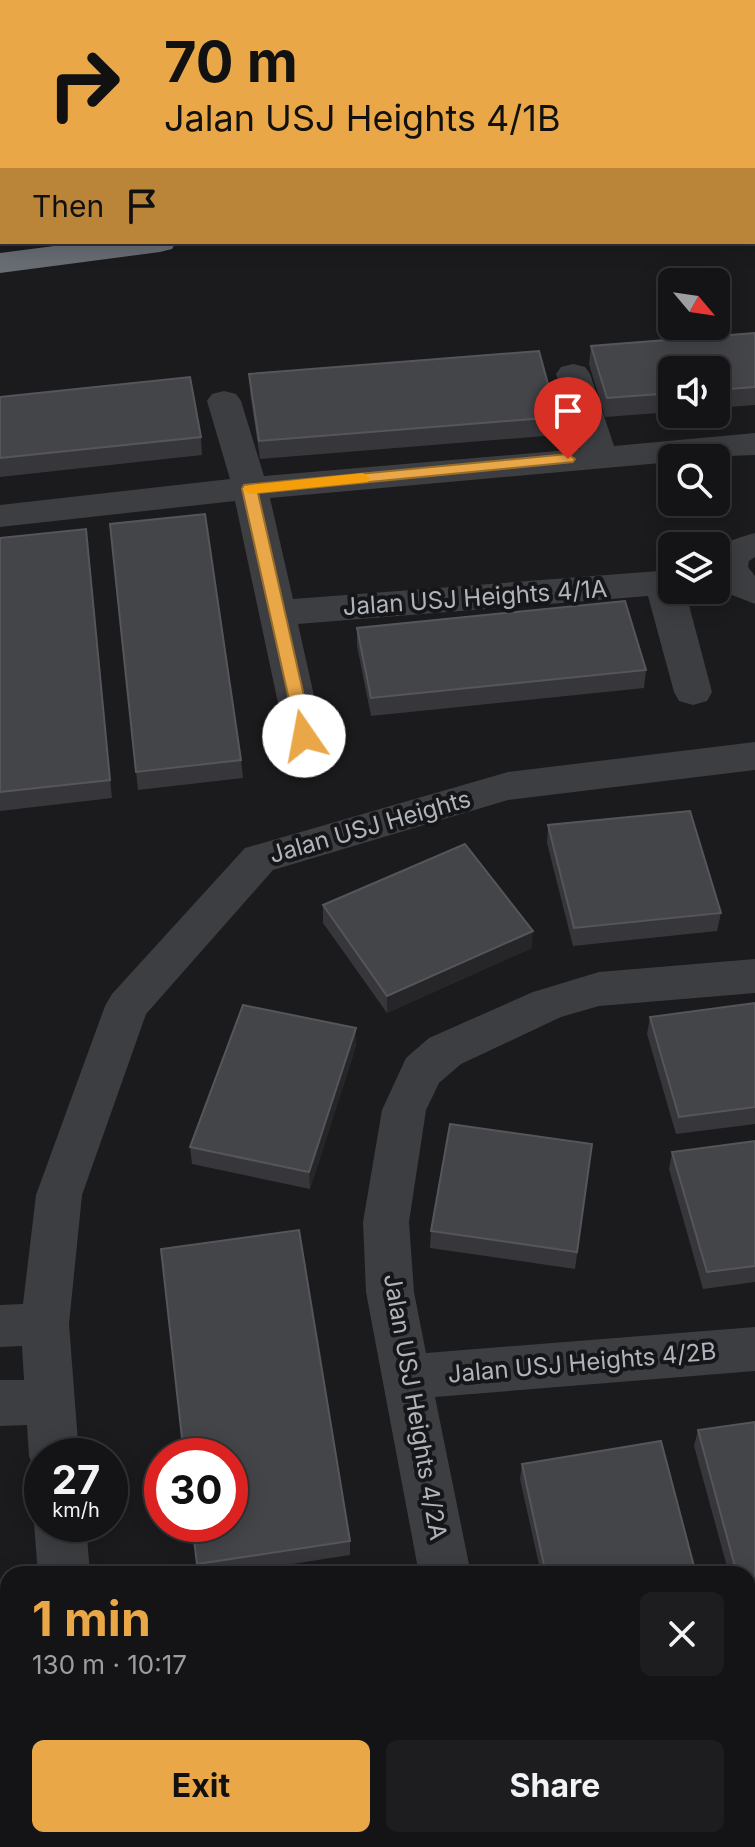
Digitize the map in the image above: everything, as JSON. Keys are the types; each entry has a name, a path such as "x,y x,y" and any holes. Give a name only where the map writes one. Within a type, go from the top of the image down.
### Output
{"highway":[{"path":"0,263 145,244"}],"street":[{"path":"573,374 600,456"},
{"path":"224,401 250,489 304,736"},
{"path":"0,516 250,489 755,444"},
{"path":"734,580 732,557 755,545"},
{"name":"Jalan USJ Heights 4/1A","path":"278,613 658,584"},
{"path":"673,604 693,692"},
{"name":"Jalan USJ Heights","path":"52,1438 49,1402 23,1325 59,1195 127,1006 259,859 508,786 755,756"},
{"name":"Jalan USJ Heights 4/2A","path":"444,1566 390,1292 386,1222 404,1110 422,1071 445,1051 561,1000 599,989 755,976"},
{"name":"Jalan USJ Heights 4/2B","path":"409,1377 755,1349"},
{"path":"0,1403 49,1402"},
{"path":"61,1542 63,1566"}],"building":[{"path":"755,333 755,387 730,389 730,356 658,356 658,394 607,398 591,346 667,340 730,340 730,335"},
{"path":"539,351 557,417 259,441 249,374"},
{"path":"190,377 201,437 0,458 0,397"},
{"path":"205,514 241,760 136,772 110,524"},
{"path":"86,529 110,780 0,792 0,538"},
{"path":"625,601 646,670 371,698 357,628"},
{"path":"690,811 721,913 574,928 548,825"},
{"path":"465,844 533,931 387,996 323,905"},
{"path":"755,1003 755,1107 679,1117 650,1017"},
{"path":"243,1005 356,1028 309,1172 190,1147"},
{"path":"450,1124 592,1144 577,1252 431,1231"},
{"path":"755,1141 755,1266 707,1272 672,1152"},
{"path":"299,1230 350,1541 197,1564 194,1542 248,1542 248,1438 182,1438 161,1249"},
{"path":"755,1422 755,1566 735,1566 698,1430"},
{"path":"661,1441 694,1566 544,1566 522,1464"}],"slow traffic":[{"path":"250,489 363,478"}],"route":[{"path":"304,736 250,489 568,459"}]}
